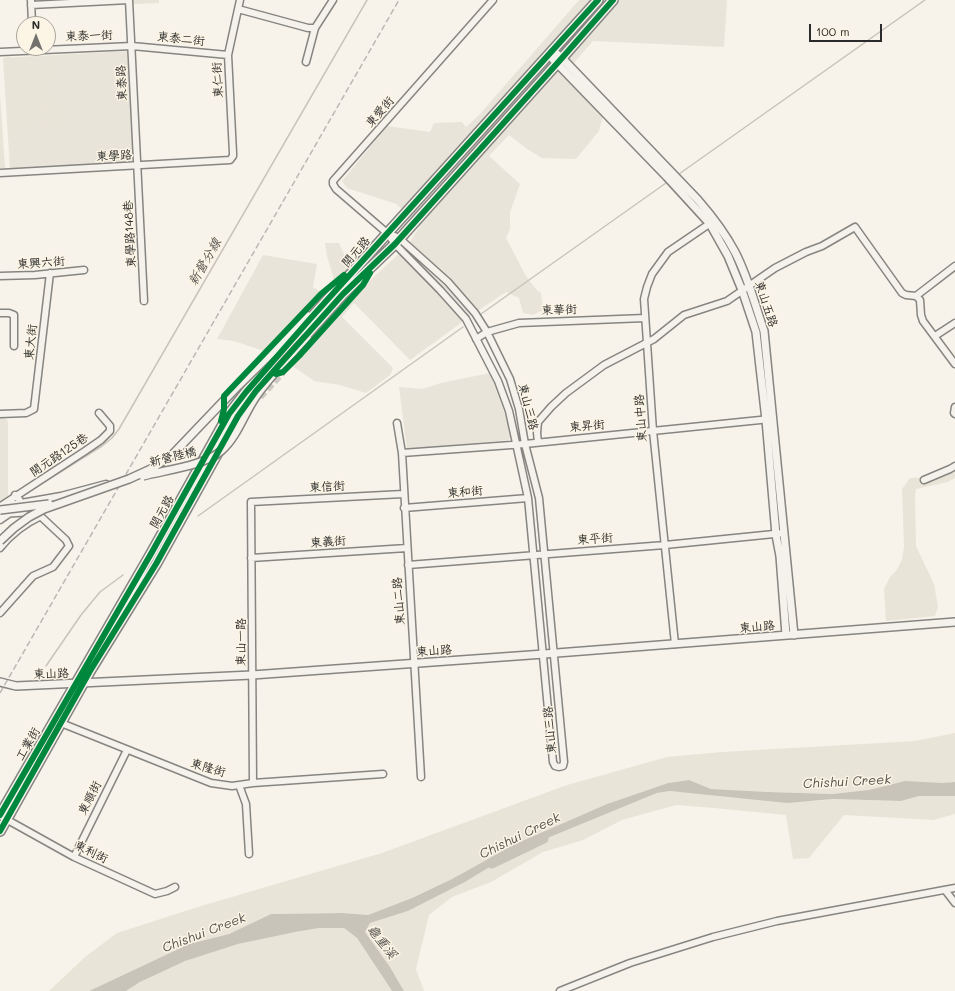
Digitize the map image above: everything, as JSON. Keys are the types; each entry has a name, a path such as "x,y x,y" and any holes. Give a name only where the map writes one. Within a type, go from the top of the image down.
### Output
{"main road":[{"name":"開元路","path":"79,684 229,414 246,392 368,254 598,0"},
{"name":"開元路","path":"79,684 153,569 238,416 256,391 343,294 397,241 560,61 613,0"},
{"name":"工業街","path":"2,817 61,723 79,684"},
{"name":"工業街","path":"0,831 2,817 79,684"}],"street":[{"path":"32,16 31,2 130,0"},
{"name":"東泰路","path":"130,0 138,166"},
{"name":"東仁街","path":"230,160 233,153 228,55 240,0"},
{"path":"306,62 315,28 333,0"},
{"name":"東愛街","path":"387,233 336,190 333,181 493,0"},
{"path":"238,9 308,28 315,28"},
{"name":"東泰一街","path":"56,48 132,46"},
{"name":"東泰二街","path":"132,46 228,55"},
{"name":"東泰一街","path":"0,52 16,51"},
{"name":"東山五路","path":"551,53 712,222 736,253 749,285 764,330 776,535 780,556 786,635"},
{"name":"東學路","path":"0,173 230,160"},
{"name":"東學路148巷","path":"138,166 144,301"},
{"name":"東山五路","path":"712,222 742,290 756,332 770,419 784,534 794,635"},
{"name":"東山中路","path":"675,644 653,431 644,299 652,274 668,252 712,222"},
{"name":"東山三路","path":"538,442 538,422 566,393 604,365 666,331 684,315 727,301 774,268 806,252 822,246 855,227 902,292 906,295 916,296"},
{"name":"東山三路","path":"387,233 397,241 448,282 474,313 487,332 510,379 520,409 525,444 539,498 564,762 563,766 555,766 553,762 544,654 528,498 509,411 498,381 466,319 397,241"},
{"name":"新營陸橋","path":"0,541 29,517 44,509 129,479 153,468 174,454 236,388 368,254"},
{"name":"開元路","path":"308,337 378,261"},
{"path":"955,266 916,296 920,300 920,316 955,364"},
{"name":"東興六街","path":"0,276 84,270"},
{"name":"東大街","path":"0,414 26,414 32,411 35,407 50,273"},
{"path":"0,313 9,313 14,315 14,346"},
{"name":"東華街","path":"476,338 487,332 519,322 645,318"},
{"path":"935,336 955,323"},
{"name":"新營陸橋","path":"129,479 198,463 209,459 220,451 230,441 256,395 308,337"},
{"path":"219,407 224,396"},
{"path":"955,407 955,414"},
{"name":"開元路125巷","path":"0,508 16,495 86,452 101,440 110,431 110,426 99,414"},
{"name":"東昇街","path":"402,453 516,443 525,444 770,419"},
{"name":"東山二路","path":"397,423 402,453 404,508 421,777"},
{"path":"924,480 955,466"},
{"path":"0,508 61,496 109,483"},
{"name":"東信街","path":"251,502 404,494"},
{"path":"0,614 33,576 53,567 69,546 66,540 41,516 22,504 16,495"},
{"name":"東和街","path":"404,508 528,498"},
{"name":"新營陸橋","path":"0,508 36,506 66,501"},
{"name":"東山一路","path":"251,502 253,783"},
{"path":"0,514 35,512"},
{"path":"0,520 11,513"},
{"path":"0,548 17,530 30,521 41,516"},
{"name":"東平街","path":"408,564 665,545 784,534"},
{"name":"東義街","path":"251,558 407,548"},
{"name":"東山路","path":"0,682 16,686 252,675 414,664 955,622"},
{"name":"東隆街","path":"61,723 211,783 232,786 253,783 383,774"},
{"name":"東順街","path":"74,856 127,750"},
{"path":"239,785 246,804 249,854"},
{"name":"東利街","path":"2,817 74,856 155,894 175,887"},
{"path":"560,991 630,963 713,937 777,921 955,888"},
{"path":"945,890 955,904"}],"shaded area":[{"path":"132,0 159,0 159,3 133,4"},
{"path":"579,0 727,0 724,47 593,41 574,63 581,76 579,83 605,108 599,131 576,159 542,158 509,135 489,156 520,184 510,212 510,229 506,238 526,276 541,293 543,310 533,315 523,313 519,298 506,292 410,360 354,303 342,317 393,368 390,375 366,393 340,385 314,381 297,369 261,350 234,341 217,339 263,255 317,264 313,287 321,292 331,289 334,280 325,243 339,243 350,268 362,288 407,246 420,226 396,204 347,188 342,181 387,126 430,132 434,123 462,122 466,127 480,114"},
{"path":"127,51 134,163 10,170 3,58"},
{"path":"6,57 12,57 13,63 20,58 25,57 36,60 42,67 44,76 44,115 37,124 29,127 22,126 14,121 14,141 10,141"},
{"path":"45,57 59,57 59,84 45,84"},
{"path":"0,93 5,168 0,168"},
{"path":"61,98 62,127 48,127 46,99"},
{"path":"490,373 512,435 509,440 407,449 399,387 422,389 441,383"},
{"path":"0,418 5,418 8,421 8,496 0,502"},
{"path":"955,461 955,478 948,482 916,489 915,495 916,546 934,584 938,607 935,616 886,621 884,589 890,577 896,571 902,560 904,547 902,489 910,478 928,477 937,474"},
{"path":"955,733 955,782 832,794 711,789 689,780 668,783 607,804 513,845 452,879 412,898 368,915 343,913 271,914 229,934 189,944 89,991 49,991 85,957 117,933 201,906 382,853 567,785 667,757 722,752 915,741"},
{"path":"689,780 711,789 832,794 869,790 905,781 942,783 955,782 955,796 919,796 901,801 833,799 787,803 670,791 657,793 516,851 465,882 408,911 370,923 365,932 390,967 404,991 392,991 357,938 344,928 319,928 238,944 185,961 140,982 126,991 89,991 189,944 229,934 271,914 343,913 368,915 412,898 452,879 513,845 607,804 668,783"},
{"path":"670,791 814,801 833,799 901,801 919,796 955,796 955,814 933,820 844,815 809,858 793,859 786,815 676,805 622,820 583,840 543,852 491,882 452,897 429,915 416,969 424,991 404,991 390,967 364,931 370,923 408,911 465,882 516,851 657,793"},
{"path":"319,928 344,928 357,938 392,991 126,991 147,978 170,967 219,949 244,942"}],"waterway":[{"name":"新營分線","path":"22,496 102,446 112,438 119,429 367,0"},
{"path":"679,174 925,0"},
{"path":"481,314 666,183"},
{"path":"198,516 463,327"},
{"path":"46,666 81,615 100,592 123,575"},
{"name":"Chishui Creek","path":"492,864 544,839"}],"tunnel":[{"path":"260,397 283,372"}],"railway":[{"path":"0,693 399,0"}],"cycle path":[{"path":"0,815 152,552 229,414 246,392 310,319 598,0"},
{"path":"0,831 90,671 156,564 238,416 256,391 343,294 395,244 613,0"},
{"path":"276,374 283,372 299,356 363,285 370,273"},
{"path":"221,421 224,409 224,396 321,294 344,275"}],"water label":[{"name":"龜重溪","path":"382,942"}]}
